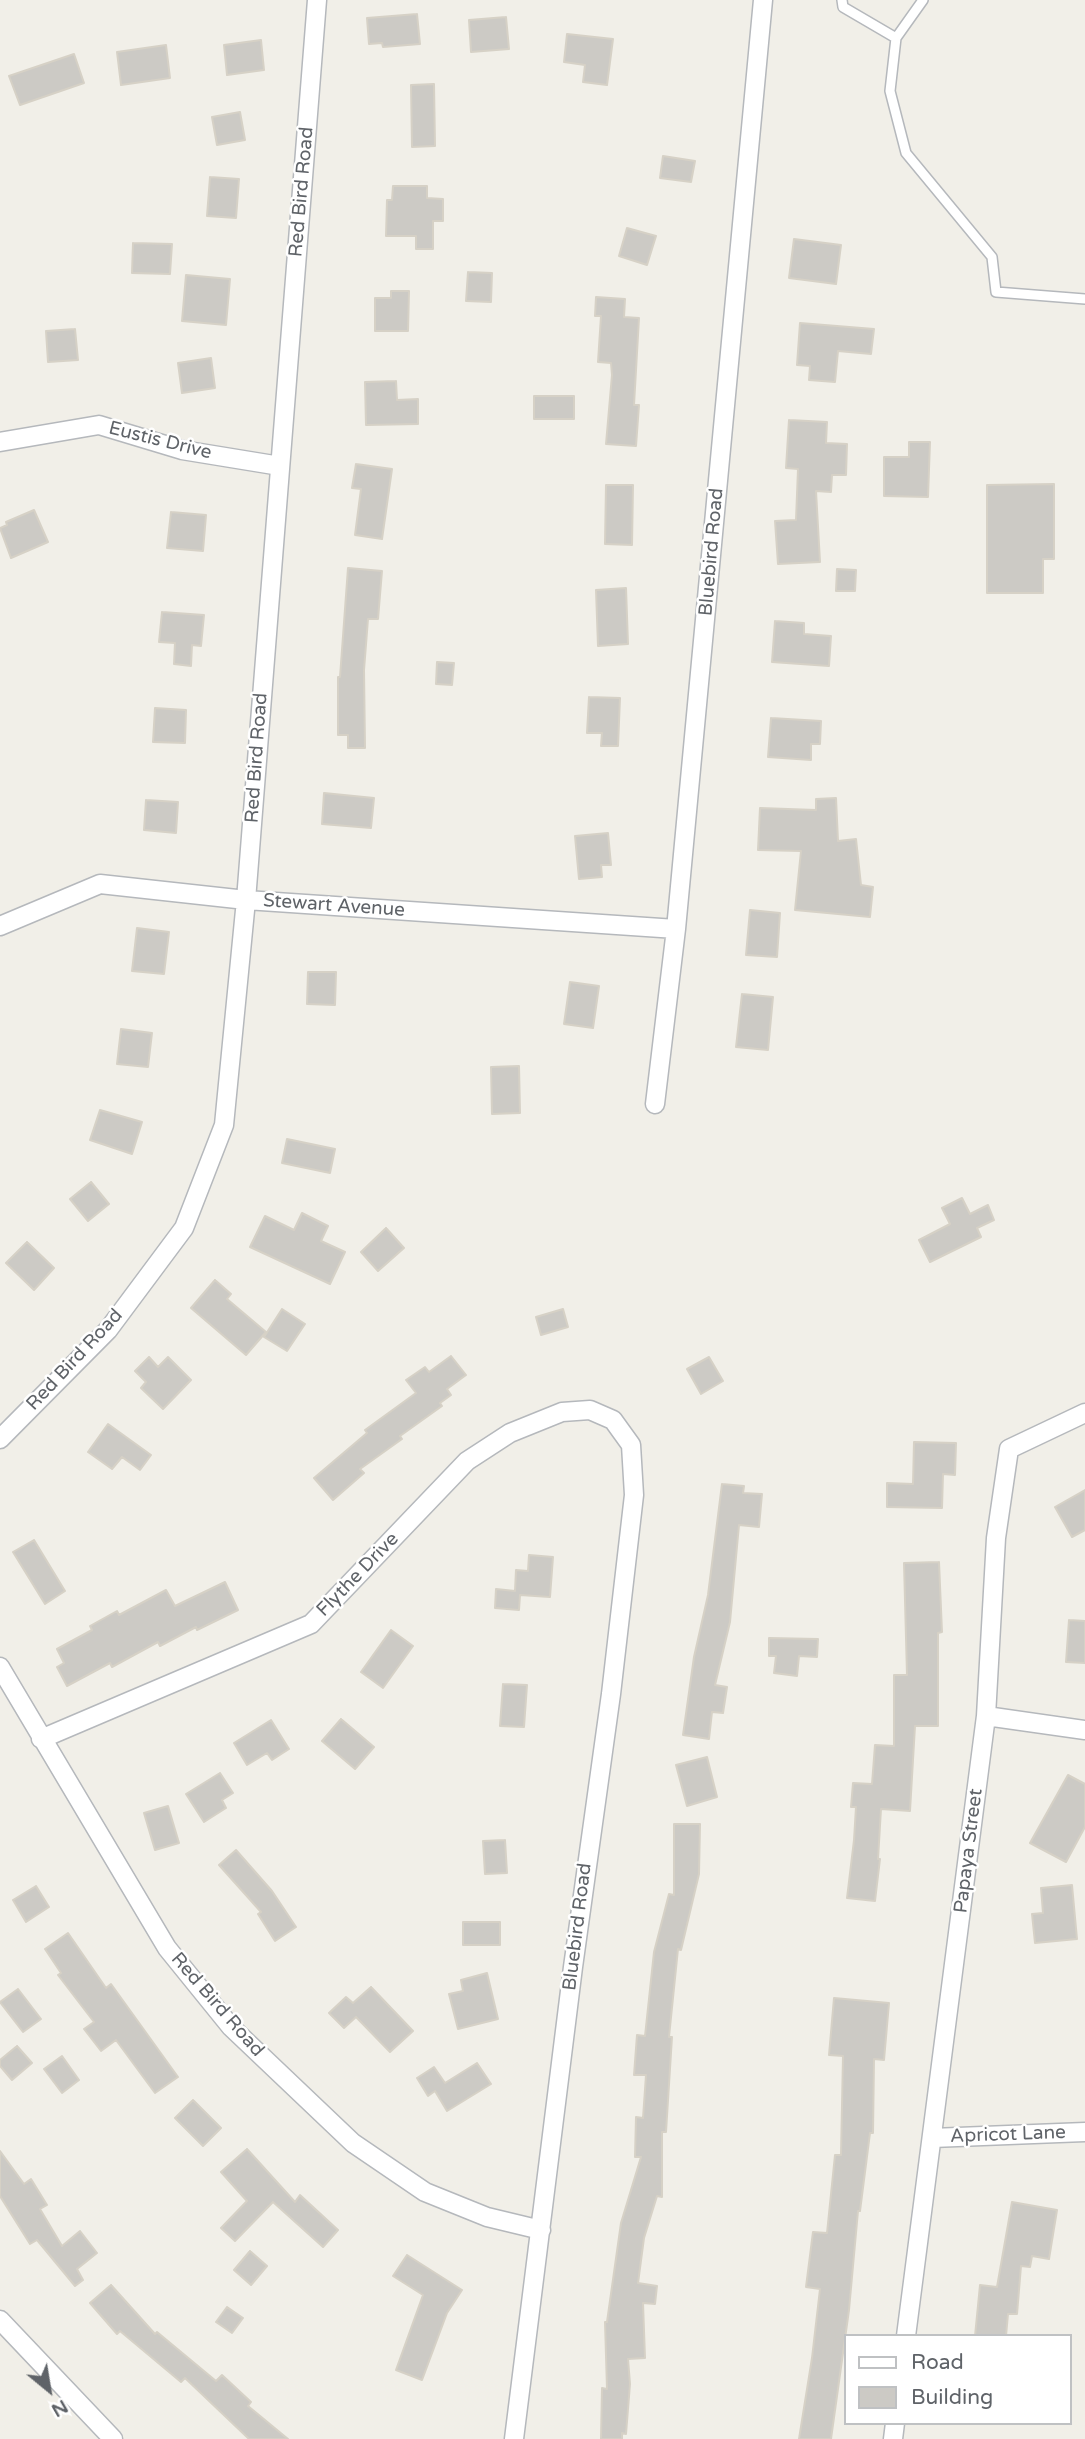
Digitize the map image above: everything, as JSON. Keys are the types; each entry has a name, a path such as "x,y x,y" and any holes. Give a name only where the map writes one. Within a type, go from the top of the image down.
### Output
{"street":[{"name":"Red Bird Road","path":"0,1439 108,1330 184,1228 224,1125 246,900 317,0"},
{"name":"Bluebird Road","path":"655,1104 676,929 763,0"},
{"name":"Eustis Drive","path":"0,442 99,425 182,450 280,466"},
{"name":"Stewart Avenue","path":"0,926 100,884 246,900 676,929"},
{"name":"Flythe Drive","path":"41,1739 311,1624 467,1461 510,1433 562,1412 590,1410 613,1420"},
{"name":"Papaya Street","path":"906,2334 986,1716 996,1538 1009,1449 1085,1413"},
{"name":"Bluebird Road","path":"514,2439 580,1913 611,1694 634,1496 631,1445 613,1420"},
{"name":"Red Bird Road","path":"0,1667 167,1948 231,2027 353,2143 425,2192 486,2217 541,2230"},
{"path":"986,1716 1085,1730"},
{"name":"Apricot Lane","path":"932,2138 1085,2132"},
{"path":"0,2320 113,2439"}],"lane":[{"path":"842,0 843,7 896,38"},
{"path":"923,0 896,38 890,92 906,153 992,257 996,292 1085,299"}],"building":[{"path":"417,14 420,44 383,47 382,43 369,44 367,18"},
{"path":"506,17 509,49 471,52 469,20"},
{"path":"567,34 613,39 607,85 583,82 585,65 564,62"},
{"path":"261,40 264,70 227,75 224,45"},
{"path":"166,45 170,78 121,85 117,52"},
{"path":"74,54 84,83 20,105 9,76"},
{"path":"434,84 435,146 412,147 411,85"},
{"path":"240,112 245,140 217,145 212,117"},
{"path":"663,156 695,161 691,182 660,178"},
{"path":"210,177 239,179 236,218 207,216"},
{"path":"393,186 427,186 427,198 443,199 443,221 433,221 433,249 416,249 416,236 386,236 387,200 392,200"},
{"path":"627,228 656,236 647,265 619,256"},
{"path":"794,239 841,245 836,284 789,278"},
{"path":"133,243 172,244 170,274 132,273"},
{"path":"468,272 492,273 491,302 466,301"},
{"path":"186,275 230,279 226,325 182,321"},
{"path":"391,291 409,291 408,331 375,331 375,298 391,298"},
{"path":"596,297 625,299 624,317 639,318 634,405 639,405 636,446 606,444 612,375 611,363 598,362 601,316 595,316"},
{"path":"800,323 874,329 871,354 838,351 835,382 809,380 810,366 797,365"},
{"path":"75,329 78,360 48,362 46,331"},
{"path":"211,358 215,388 182,393 178,363"},
{"path":"396,381 397,400 418,399 418,424 366,425 365,382"},
{"path":"534,396 574,396 574,419 534,419"},
{"path":"789,420 827,422 826,443 847,444 846,475 832,475 831,492 816,491 820,562 778,564 775,521 796,520 798,469 786,468"},
{"path":"909,442 930,442 928,497 884,496 884,457 909,457"},
{"path":"356,464 392,469 382,539 355,535 361,489 352,488"},
{"path":"1054,484 1054,559 1043,559 1043,593 987,593 987,485"},
{"path":"606,485 633,485 632,545 605,544"},
{"path":"34,510 48,542 11,558 0,528 7,525 6,522"},
{"path":"171,512 206,515 203,551 167,548"},
{"path":"348,568 382,571 378,619 368,619 364,670 365,748 348,748 348,735 338,735 338,677"},
{"path":"837,569 856,570 855,591 836,591"},
{"path":"626,588 628,644 598,646 596,590"},
{"path":"162,612 204,615 201,646 192,645 191,666 174,664 175,643 159,642"},
{"path":"775,621 804,623 804,634 831,636 829,666 772,662"},
{"path":"437,662 454,663 452,685 436,684"},
{"path":"589,697 620,698 618,746 601,746 602,733 587,733"},
{"path":"155,708 186,710 185,743 153,742"},
{"path":"771,718 821,721 820,744 811,744 811,760 768,757"},
{"path":"324,793 374,798 371,828 322,824"},
{"path":"836,798 838,841 856,839 861,885 873,887 870,917 795,910 801,851 758,850 760,808 816,810 816,799"},
{"path":"146,800 178,802 176,833 144,830"},
{"path":"608,833 611,865 601,865 602,877 579,879 575,836"},
{"path":"750,910 780,913 777,957 746,955"},
{"path":"137,928 169,932 164,974 132,971"},
{"path":"308,972 336,972 335,1005 307,1004"},
{"path":"570,982 599,986 593,1028 564,1024"},
{"path":"742,994 773,997 768,1050 736,1047"},
{"path":"121,1029 152,1033 148,1067 117,1064"},
{"path":"519,1066 520,1113 492,1114 491,1067"},
{"path":"100,1110 142,1122 132,1154 90,1140"},
{"path":"287,1139 335,1149 330,1173 282,1163"},
{"path":"91,1182 109,1204 88,1221 70,1199"},
{"path":"962,1198 970,1214 988,1205 994,1220 977,1228 981,1237 930,1262 919,1240 950,1224 942,1208"},
{"path":"302,1213 328,1226 321,1241 345,1252 330,1284 250,1247 265,1216 294,1230"},
{"path":"386,1228 404,1248 378,1271 361,1252"},
{"path":"27,1242 54,1268 34,1290 6,1263"},
{"path":"215,1280 231,1294 227,1299 266,1332 246,1355 191,1308"},
{"path":"282,1309 305,1324 287,1351 264,1337"},
{"path":"563,1309 568,1327 541,1335 536,1317"},
{"path":"451,1356 466,1375 447,1389 451,1395 440,1403 442,1406 360,1469 364,1473 333,1500 314,1478 367,1433 365,1430 416,1393 406,1380 425,1367 429,1372"},
{"path":"149,1357 158,1367 168,1357 191,1380 163,1409 141,1388 146,1382 135,1371"},
{"path":"709,1357 723,1381 701,1394 687,1369"},
{"path":"108,1424 151,1455 140,1470 122,1457 112,1469 88,1452"},
{"path":"914,1442 956,1443 955,1475 943,1474 942,1508 887,1507 887,1483 913,1484"},
{"path":"722,1484 744,1486 743,1493 762,1494 759,1527 739,1525 730,1622 715,1685 727,1687 723,1713 712,1712 709,1739 683,1735 694,1657 708,1595"},
{"path":"1085,1490 1085,1530 1072,1537 1055,1507"},
{"path":"34,1540 65,1591 45,1604 13,1552"},
{"path":"529,1555 553,1557 550,1597 520,1595 519,1610 495,1608 496,1589 515,1591 516,1570 528,1571"},
{"path":"939,1562 942,1632 938,1633 938,1726 915,1726 910,1811 881,1809 880,1859 875,1901 847,1898 856,1807 851,1807 853,1783 872,1784 875,1745 894,1746 894,1675 907,1675 904,1563"},
{"path":"225,1582 238,1610 197,1630 196,1627 160,1646 158,1642 112,1667 110,1663 67,1686 57,1667 64,1663 57,1649 92,1630 90,1626 117,1611 119,1615 166,1590 175,1606"},
{"path":"1069,1620 1085,1621 1085,1663 1066,1662"},
{"path":"391,1630 413,1646 383,1688 361,1672"},
{"path":"769,1638 818,1639 817,1657 799,1656 797,1676 774,1673 776,1656 769,1656"},
{"path":"503,1684 527,1685 524,1727 500,1726"},
{"path":"341,1719 374,1747 355,1769 322,1741"},
{"path":"271,1720 289,1749 272,1760 267,1753 247,1765 234,1743"},
{"path":"707,1757 717,1797 687,1806 676,1765"},
{"path":"220,1773 233,1793 222,1800 226,1808 204,1822 186,1794"},
{"path":"1068,1775 1085,1784 1085,1827 1066,1862 1030,1843"},
{"path":"168,1806 179,1843 155,1850 144,1813"},
{"path":"674,1824 700,1824 699,1874 681,1950 678,1949 669,2037 672,2037 666,2132 662,2132 662,2197 657,2196 644,2238 638,2283 657,2286 655,2304 643,2303 645,2358 628,2359 630,2384 626,2434 622,2433 622,2439 601,2439 602,2388 607,2389 605,2322 621,2223 641,2157 635,2157 636,2117 643,2118 646,2075 634,2075 637,2035 645,2036 654,1952 669,1894 674,1895"},
{"path":"505,1840 507,1873 485,1874 483,1841"},
{"path":"236,1850 272,1891 296,1927 275,1941 258,1914 261,1912 219,1865"},
{"path":"1072,1885 1077,1939 1035,1943 1032,1914 1043,1913 1041,1888"},
{"path":"36,1886 49,1907 26,1922 13,1900"},
{"path":"463,1922 500,1922 500,1945 463,1945"},
{"path":"68,1933 106,1988 111,1984 178,2077 155,2093 116,2040 101,2051 84,2029 94,2022 58,1975 61,1973 45,1949"},
{"path":"487,1973 498,2019 458,2029 449,1994 463,1991 461,1980"},
{"path":"371,1987 413,2031 390,2052 356,2017 344,2028 329,2013 346,1997 353,2003"},
{"path":"18,1989 41,2019 23,2032 0,2002"},
{"path":"834,1998 889,2003 884,2060 874,2059 873,2133 870,2133 858,2211 849,2310 831,2439 799,2439 820,2289 806,2287 813,2232 827,2233 835,2155 841,2155 843,2056 829,2055"},
{"path":"17,2046 32,2063 12,2080 0,2066 0,2060"},
{"path":"62,2056 79,2080 62,2093 44,2069"},
{"path":"477,2063 491,2084 447,2111 435,2091 428,2096 417,2078 434,2067 445,2083"},
{"path":"193,2100 221,2128 203,2146 175,2118"},
{"path":"247,2149 295,2202 300,2195 338,2230 323,2247 273,2202 235,2241 221,2228 247,2201 221,2172"},
{"path":"0,2151 24,2184 31,2179 47,2205 40,2209 62,2246 80,2231 97,2253 77,2269 83,2280 75,2286 37,2240 30,2244 0,2196"},
{"path":"1012,2202 1057,2210 1049,2259 1032,2256 1030,2267 1021,2266 1017,2314 1008,2314 1006,2334 975,2334 980,2285 997,2287"},
{"path":"250,2251 267,2266 251,2285 234,2270"},
{"path":"407,2255 462,2290 447,2313 422,2380 396,2370 423,2295 393,2276"},
{"path":"111,2285 155,2334 157,2332 216,2381 222,2375 251,2402 248,2406 288,2439 249,2439 185,2378 181,2382 120,2331 117,2334 90,2303"},
{"path":"227,2307 243,2318 232,2333 216,2322"}]}
